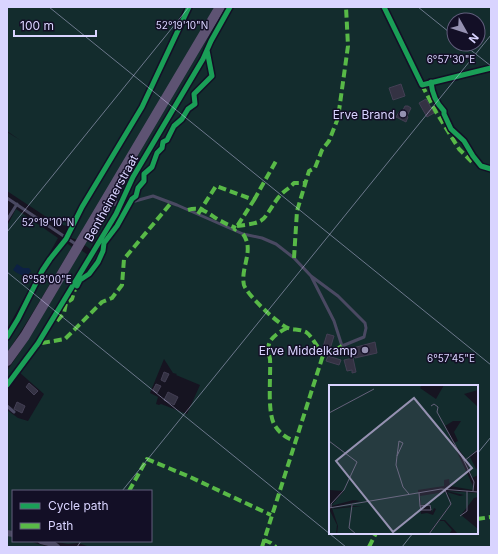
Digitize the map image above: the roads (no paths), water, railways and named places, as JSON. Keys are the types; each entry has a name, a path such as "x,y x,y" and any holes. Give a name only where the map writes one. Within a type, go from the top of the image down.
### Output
{"main road":[{"name":"Bentheimerstraat","path":"7,361 25,336 220,7"}],"street":[{"path":"384,7 422,85 491,68"},
{"name":"Bentheimerstraat","path":"105,200 121,205"},
{"path":"44,542 53,544 57,547"}],"lane":[{"name":"Bentheimerstraat","path":"121,205 153,196 243,234 262,238 276,244 294,258 311,276 338,296 365,324 366,328 364,338 342,346 334,321 311,276"},
{"path":"7,198 78,246"},
{"path":"7,220 17,204"},
{"path":"7,406 14,412"}],"water":[{"path":"17,264 23,268 29,268 31,271 27,276 18,273 13,270"}],"place":[{"name":"Erve Brand","path":"403,114"},
{"name":"Erve Middelkamp","path":"365,350"}]}
